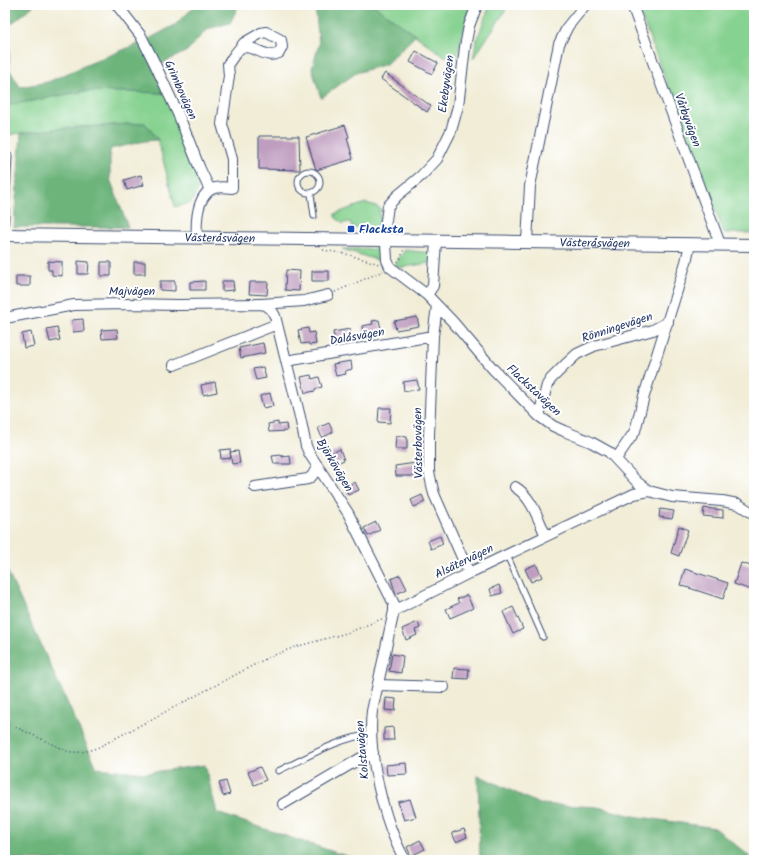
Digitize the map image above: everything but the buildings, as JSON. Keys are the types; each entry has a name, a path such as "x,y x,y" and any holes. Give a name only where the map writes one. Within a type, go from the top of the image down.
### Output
{"street":[{"name":"Grimbovägen","path":"117,5 140,36 154,62 182,123 210,190"},
{"name":"Ekebyvägen","path":"386,240 385,227 388,206 437,159 451,131 458,106 469,26 477,5"},
{"path":"527,242 530,186 559,44 568,26 585,5"},
{"name":"Vårbyvägen","path":"632,5 720,244"},
{"path":"197,238 198,208 210,190 216,188 232,188 232,159 222,124 229,76 228,64 241,46"},
{"name":"Västeråsvägen","path":"5,235 754,245"},
{"path":"386,240 388,265"},
{"path":"427,294 434,286 436,241"},
{"name":"Rönningevägen","path":"616,459 635,431 644,396 686,262 690,244"},
{"name":"Flackstavägen","path":"388,265 427,294 493,369 540,416 553,426 602,447 616,459 637,482 649,491 672,497 722,501 738,504 754,514"},
{"name":"Majvägen","path":"5,318 74,306 126,304 260,304 304,301 328,295"},
{"path":"174,365 277,324 271,309 266,305 260,304"},
{"name":"Västerbovägen","path":"437,306 432,336 429,472 434,494 469,573"},
{"name":"Rönningevägen","path":"540,416 547,385 564,365 577,354 594,346 653,330 668,322"},
{"name":"Björkövägen","path":"277,324 306,446 348,513 394,604 394,611"},
{"name":"Dalåsvägen","path":"286,361 432,336"},
{"path":"254,487 308,479 312,476 318,466"},
{"path":"515,487 521,490 528,498 546,536"},
{"name":"Alsätervägen","path":"394,611 469,573 634,494 649,491"},
{"name":"Kolstavägen","path":"394,611 372,716 372,734 373,753 382,801 396,842 404,860"},
{"path":"378,685 444,687"},
{"path":"283,804 361,758 373,753"}],"lane":[{"path":"5,235 9,156"},
{"path":"308,171 316,174 320,181 317,190 311,194 302,191 298,183 301,175 308,171"},
{"path":"311,194 314,216"},
{"path":"507,555 543,637"},
{"path":"278,771 344,740 372,734"}],"path":[{"path":"321,250 346,254 388,265 396,263 401,258 404,251 405,240"},
{"path":"328,295 374,276 383,271 388,265"},
{"path":"5,722 67,751 78,753 91,750 269,656 359,629 394,611"}],"green space":[{"path":"5,5 34,5 10,25 9,69 20,87 48,82 140,43 166,93 84,91 10,105 5,99"},
{"path":"192,5 239,5 230,23 207,29 187,51 159,65 145,41 175,25 193,8"},
{"path":"315,5 373,5 416,35 386,64 356,73 321,98 312,69 319,44"},
{"path":"373,5 470,5 457,58 444,56"},
{"path":"490,5 509,5 473,59 476,42"},
{"path":"637,5 754,5 754,233 724,233"},
{"path":"84,91 166,93 194,162 200,185 191,203 175,207 158,140 145,123 66,128 5,135 5,99 10,105"},
{"path":"145,123 158,140 145,141 110,149 110,179 128,227 14,227 21,133 66,128"},
{"path":"366,203 380,208 378,227 351,227 351,222 343,224 335,217 335,214"},
{"path":"342,249 379,249 382,251 383,262"},
{"path":"405,250 432,253 434,255 429,263 399,268 395,264"},
{"path":"5,566 97,768 146,773 205,765 217,813 358,860 5,860"},
{"path":"478,775 539,804 597,807 633,816 715,828 754,860 480,860"}],"place":[{"name":"Flacksta","path":"351,229"}]}
